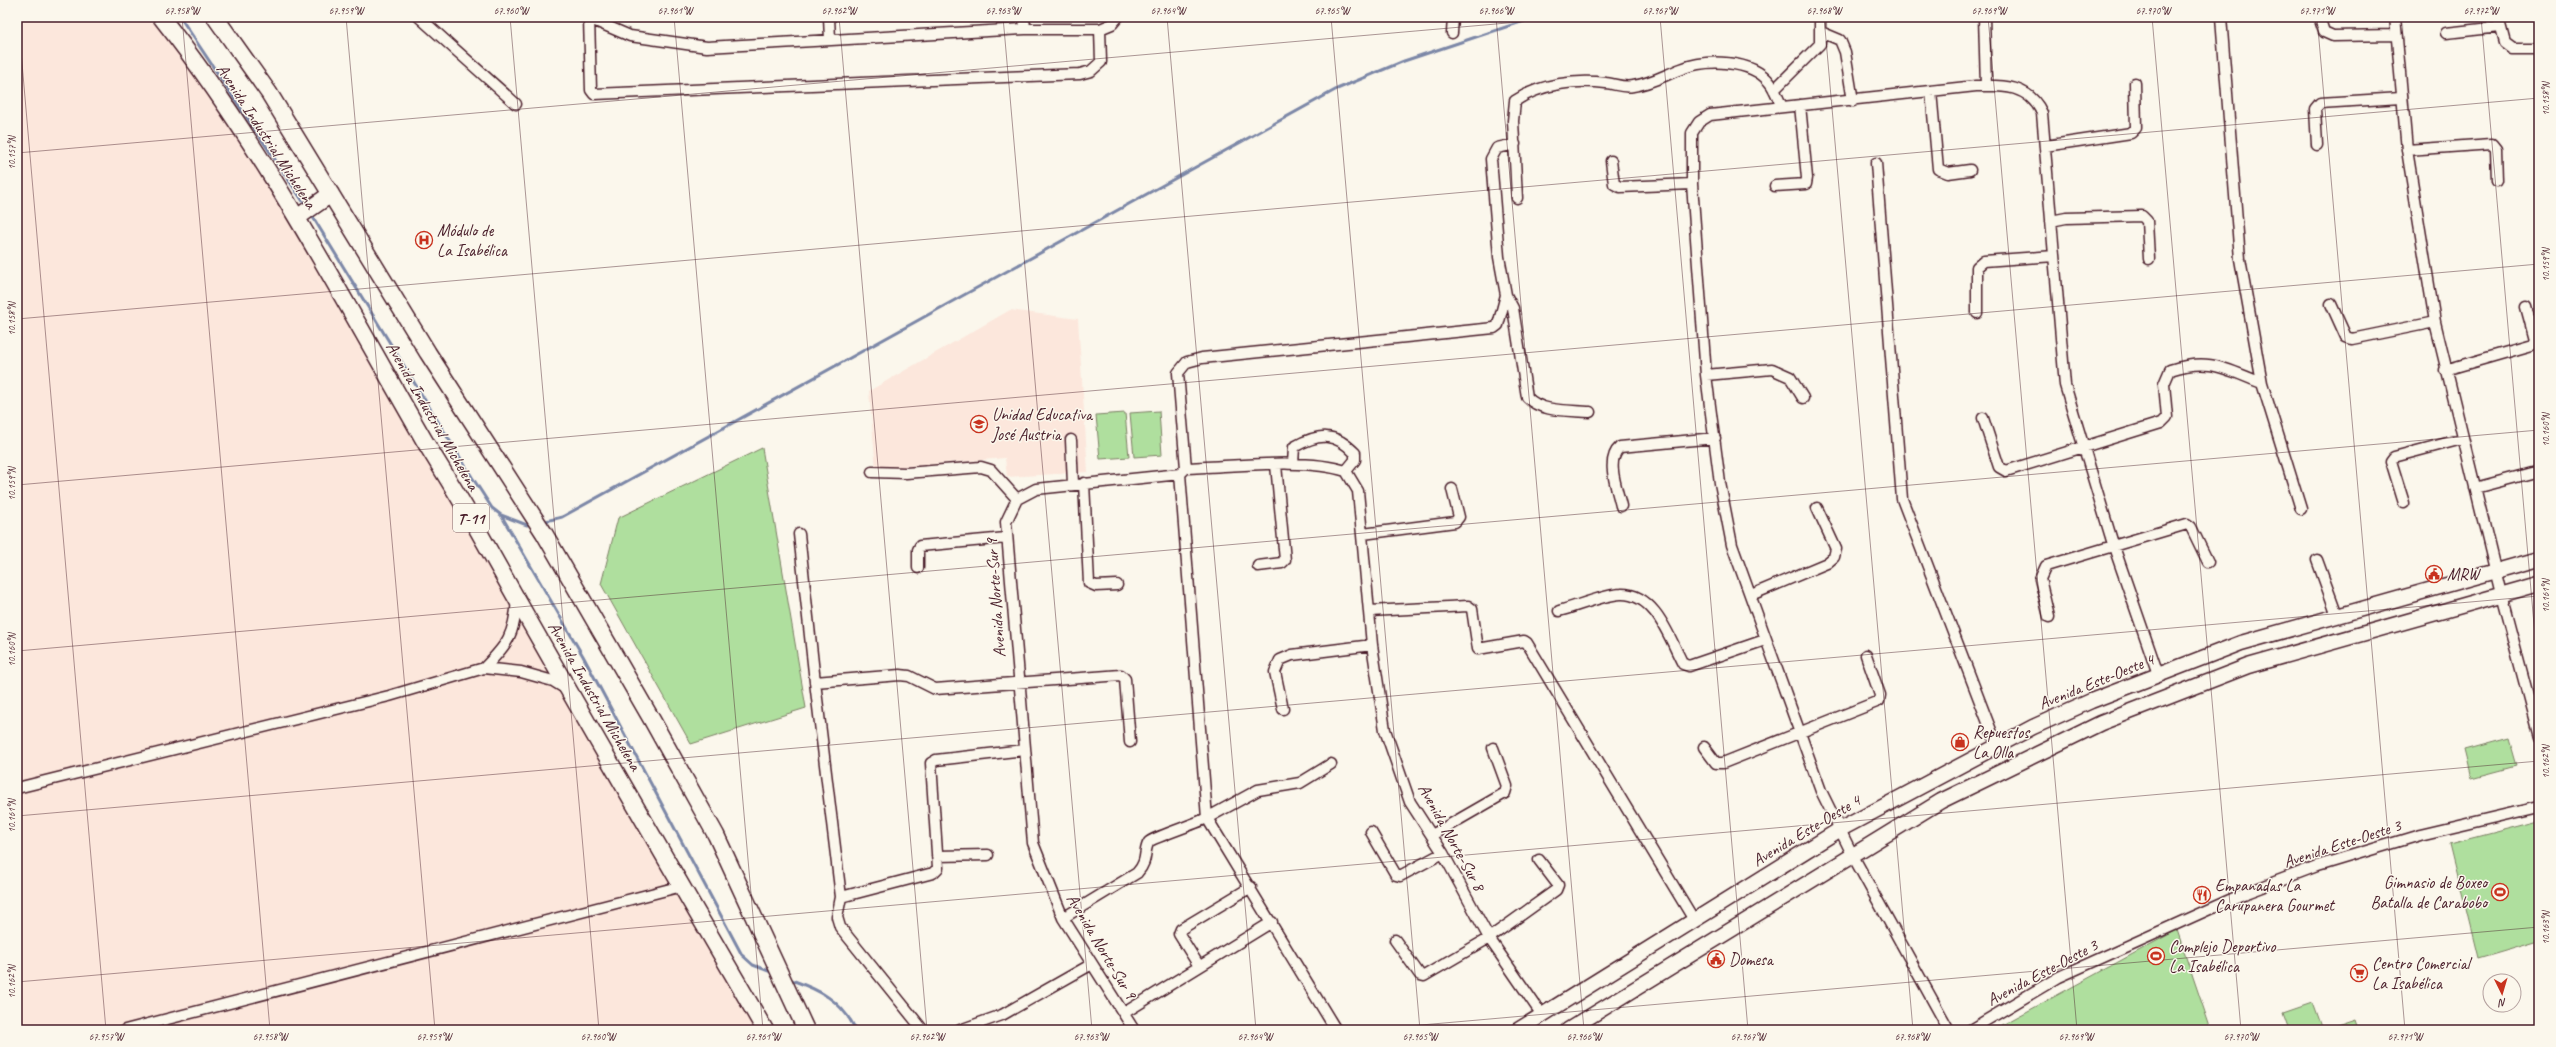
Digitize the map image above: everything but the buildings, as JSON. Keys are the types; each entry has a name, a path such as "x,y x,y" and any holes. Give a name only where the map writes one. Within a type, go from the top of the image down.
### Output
{"main road":[{"name":"Avenida Industrial Michelena","path":"161,17 212,84 300,215 517,600 765,1030"},
{"name":"Avenida Industrial Michelena","path":"216,17 269,93 328,197 465,413 544,533 652,720 716,835 806,1030"},
{"path":"300,215 328,197"},
{"name":"Avenida Este-Oeste 4","path":"1518,1030 1839,830 1997,746 2091,701 2241,643 2495,570 2539,559"},
{"path":"1568,1030 1941,801 2101,723 2159,699 2248,666 2539,584"}],"street":[{"path":"419,17 516,104"},
{"path":"829,17 830,40"},
{"path":"1024,17 1024,29"},
{"path":"1100,29 1101,62 1091,70 1080,74 594,94 591,90 588,18 630,36 707,47 1024,29 1100,29 1112,24 1118,17"},
{"path":"1452,33 1453,17"},
{"path":"1774,90 1820,44 1820,17"},
{"path":"1984,17 1986,86"},
{"path":"2222,17 2240,259 2262,383 2301,509"},
{"path":"2319,17 2324,32 2333,36 2396,35"},
{"path":"2395,17 2401,98 2407,150 2444,370 2539,737"},
{"path":"2446,32 2499,22 2505,43 2513,49 2539,49"},
{"path":"1821,32 1840,40 1843,46 1853,101"},
{"path":"1517,198 1513,121 1515,101 1527,94 1562,84 1593,82 1621,87 1634,86 1665,77 1682,68 1720,62 1738,64 1769,82 1782,107"},
{"path":"2045,146 2131,133 2136,128 2135,83"},
{"path":"1949,1030 1839,830 1821,791 1765,640 1751,595 1732,545 1720,483 1706,375 1692,184 1692,133 1700,122 1710,115 1986,86 2020,89 2030,94 2042,113 2065,385 2114,544 2158,674"},
{"path":"1932,91 1938,169 1948,173 1970,170"},
{"path":"2317,145 2315,109 2320,103 2401,98"},
{"path":"1775,186 1806,184 1807,178 1800,105"},
{"path":"1514,144 1497,148 1493,153 1491,165 1498,257 1506,295 1512,308 1526,397 1533,404 1545,408 1590,412"},
{"path":"2407,150 2492,144 2496,149 2496,181"},
{"path":"1611,161 1614,184 1620,187 1692,184"},
{"path":"1876,163 1902,499 1997,746"},
{"path":"2051,221 2066,218 2142,216 2147,221 2149,259"},
{"path":"1978,313 1977,268 1984,261 2054,256"},
{"path":"1336,1030 1208,818 1183,471 1178,373 1187,362 1202,358 1494,328 1498,325 1502,315 1506,295"},
{"path":"2331,304 2346,337 2352,339 2435,322"},
{"path":"2444,370 2532,345 2535,340 2526,307"},
{"path":"1983,418 2001,470 2006,471 2161,423 2167,417 2164,384 2170,370 2197,363 2211,364 2262,383"},
{"path":"1706,375 1772,369 1790,377 1803,398"},
{"path":"872,472 906,473 981,467 991,470 1017,499 1036,488 1183,471 1293,464 1328,465 1346,471 1355,460 1355,453 1343,440 1329,437 1308,439 1294,447 1293,464"},
{"path":"1621,506 1612,461 1614,452 1620,446 1715,438"},
{"path":"2404,503 2391,461 2394,457 2462,439"},
{"path":"1071,440 1073,484"},
{"path":"1258,566 1282,563 1285,560 1276,465"},
{"name":"Avenida Norte-Sur 8","path":"1346,471 1358,491 1372,645 1385,730 1410,802 1443,853 1489,938 1542,1015"},
{"path":"2475,488 2539,471"},
{"path":"1084,483 1089,583 1096,586 1117,585"},
{"path":"1363,534 1455,522 1458,517 1452,489"},
{"name":"Avenida Norte-Sur 9","path":"1017,499 1006,522 1006,538 1033,843 1063,918 1134,1030"},
{"path":"1751,595 1827,563 1834,557 1836,549 1817,508"},
{"path":"2049,617 2040,579 2046,566 2114,544 2187,524 2191,527 2208,562"},
{"path":"799,534 841,897 838,917 840,927 922,1030"},
{"path":"918,568 918,550 920,546 1006,538"},
{"path":"2317,560 2337,615"},
{"path":"1559,611 1622,594 1641,598 1655,611 1683,664 1689,666 1765,640"},
{"path":"484,668 503,648 515,626 517,600"},
{"path":"1369,611 1468,606 1472,609 1478,649 1524,641 1527,643 1694,920"},
{"path":"1283,709 1275,672 1280,660 1292,655 1372,645"},
{"path":"1704,747 1716,763 1723,763 1800,734 1879,701 1880,695 1866,655"},
{"path":"17,788 381,698 484,668 521,672 553,682 571,692"},
{"path":"815,682 900,675 910,676 936,689 1121,675 1125,679 1130,742"},
{"path":"1432,835 1505,793 1507,786 1493,748"},
{"path":"841,897 933,873 938,868 931,763 936,760 1024,750"},
{"path":"1063,918 1137,873 1144,866 1147,855 1147,846 1151,840 1178,832 1208,818 1258,790 1300,783 1331,764"},
{"name":"Avenida Este-Oeste 3","path":"1970,1030 2059,977 2243,894 2317,866 2420,835 2539,807"},
{"path":"1371,832 1396,875 1400,876 1443,853"},
{"path":"937,856 988,855"},
{"path":"1395,940 1420,975 1424,976 1489,938 1556,890 1558,885 1539,860"},
{"path":"125,1030 682,886"},
{"path":"1199,966 1179,934 1181,929 1251,887"},
{"path":"1124,1013 1272,922"},
{"path":"960,1030 1002,1015 1092,964"}],"shaded area":[{"path":"17,17 148,17 189,60 257,154 765,1030 17,1030"},
{"name":"Unidad Educativa José Austria","path":"1010,310 1078,319 1088,472 1007,477 1005,458 876,469 869,391"}],"green space":[{"path":"1159,411 1162,455 1134,457 1130,413"},
{"path":"1125,413 1129,457 1100,459 1096,415"},
{"path":"762,448 806,708 691,744 601,584 618,518"},
{"path":"2509,738 2517,766 2472,778 2465,750"},
{"name":"Gimnasio de Boxeo Batalla de Carabobo","path":"2539,821 2539,940 2478,958 2450,844"},
{"name":"Complejo Deportivo La Isabélica","path":"2177,930 2211,1030 1993,1030"},
{"path":"2313,1003 2322,1028 2290,1030 2284,1013"},
{"path":"2355,1020 2357,1026 2347,1030 2325,1030"}],"waterway":[{"path":"180,17 306,206"},
{"path":"542,522 562,517 1337,89 1404,61 1536,17"},
{"path":"311,214 472,477 492,508 501,515 583,656 742,955 753,965 774,973"},
{"path":"501,515 527,525 533,524"},
{"path":"789,979 810,987 828,997 844,1011 856,1030"}],"place":[{"name":"Módulo de La Isabélica","path":"424,240"},
{"name":"Unidad Educativa José Austria","path":"979,424"},
{"name":"MRW","path":"2434,574"},
{"name":"Repuestos La Olla","path":"1960,742"},
{"name":"Gimnasio de Boxeo Batalla de Carabobo","path":"2500,892"},
{"name":"Empanadas La Carupanera Gourmet","path":"2202,895"},
{"name":"Complejo Deportivo La Isabélica","path":"2156,956"},
{"name":"Domesa","path":"1716,959"},
{"name":"Centro Comercial La Isabélica","path":"2359,973"}]}
